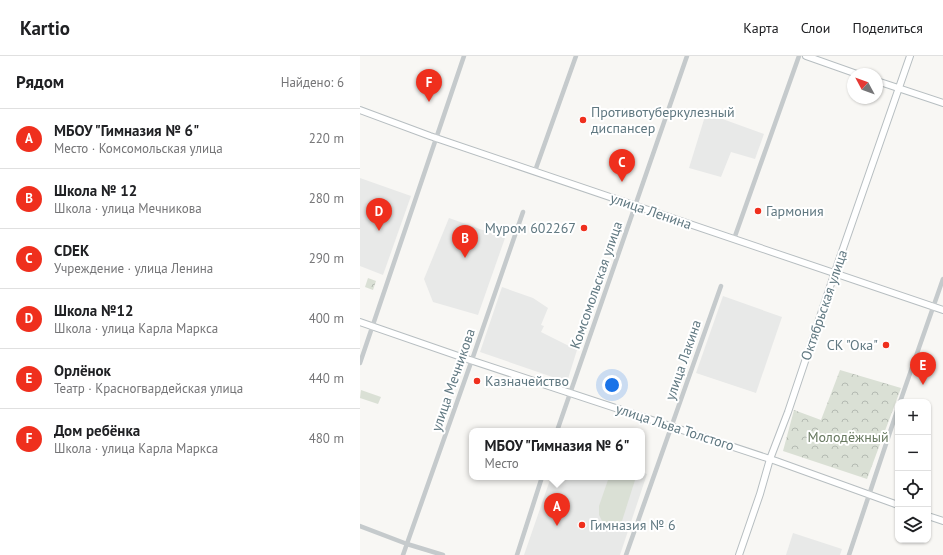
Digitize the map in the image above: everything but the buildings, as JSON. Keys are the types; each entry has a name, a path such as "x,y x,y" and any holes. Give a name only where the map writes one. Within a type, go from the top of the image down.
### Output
{"street":[{"path":"360,363 464,56"},
{"path":"535,171 576,56"},
{"name":"Комсомольская улица","path":"558,428 687,56"},
{"path":"734,239 799,56"},
{"path":"806,56 847,70"},
{"name":"Октябрьская улица","path":"739,555 760,494 770,459 788,412 910,56"},
{"path":"883,83 943,103"},
{"name":"улица Ленина","path":"360,110 436,138 943,310"},
{"name":"улица Мечникова","path":"403,555 523,212"},
{"path":"901,399 943,279"},
{"name":"улица Лакина","path":"626,555 721,286"},
{"name":"улица Льва Толстого","path":"360,322 472,361 770,459 895,503"},
{"path":"849,555 895,417"},
{"path":"517,555 541,480"},
{"path":"931,517 943,521"},
{"path":"360,526 407,544 443,555"}],"shaded area":[{"path":"706,113 764,134 755,159 731,152 721,177 689,168"},
{"path":"360,178 411,196 383,275 360,266"},
{"path":"449,218 505,238 478,315 433,302 424,279"},
{"path":"502,287 533,298 548,308 541,325 544,326 541,332 577,350 567,382 480,352"},
{"path":"723,296 782,317 756,393 696,373"},
{"name":"Гимназия № 6","path":"550,480 645,480 620,555 524,555"},
{"path":"793,533 842,549 840,555 786,555"}],"green space":[{"path":"368,278 376,281 373,290 365,287"},
{"name":"Молодёжный","path":"840,370 901,388 897,399 895,399 895,404 867,479 783,451 794,410 821,420"},
{"path":"361,390 381,397 378,404 360,398"},
{"path":"608,480 635,480 622,521 612,525 603,523 599,515 599,506"}],"place":[{"name":"Дом ребёнка","path":"429,102"},
{"name":"Противотуберкулезный диспансер","path":"583,120"},
{"name":"CDEK","path":"622,182"},
{"name":"Гармония","path":"758,211"},
{"name":"Муром 602267","path":"584,228"},
{"name":"Школа №12","path":"379,231"},
{"name":"Школа № 12","path":"465,258"},
{"name":"СК \"Ока\"","path":"886,345"},
{"name":"Казначейство","path":"477,381"},
{"name":"Орлёнок","path":"923,385"},
{"name":"Гимназия № 6","path":"582,525"},
{"name":"МБОУ \"Гимназия № 6\"","path":"557,526"}]}
